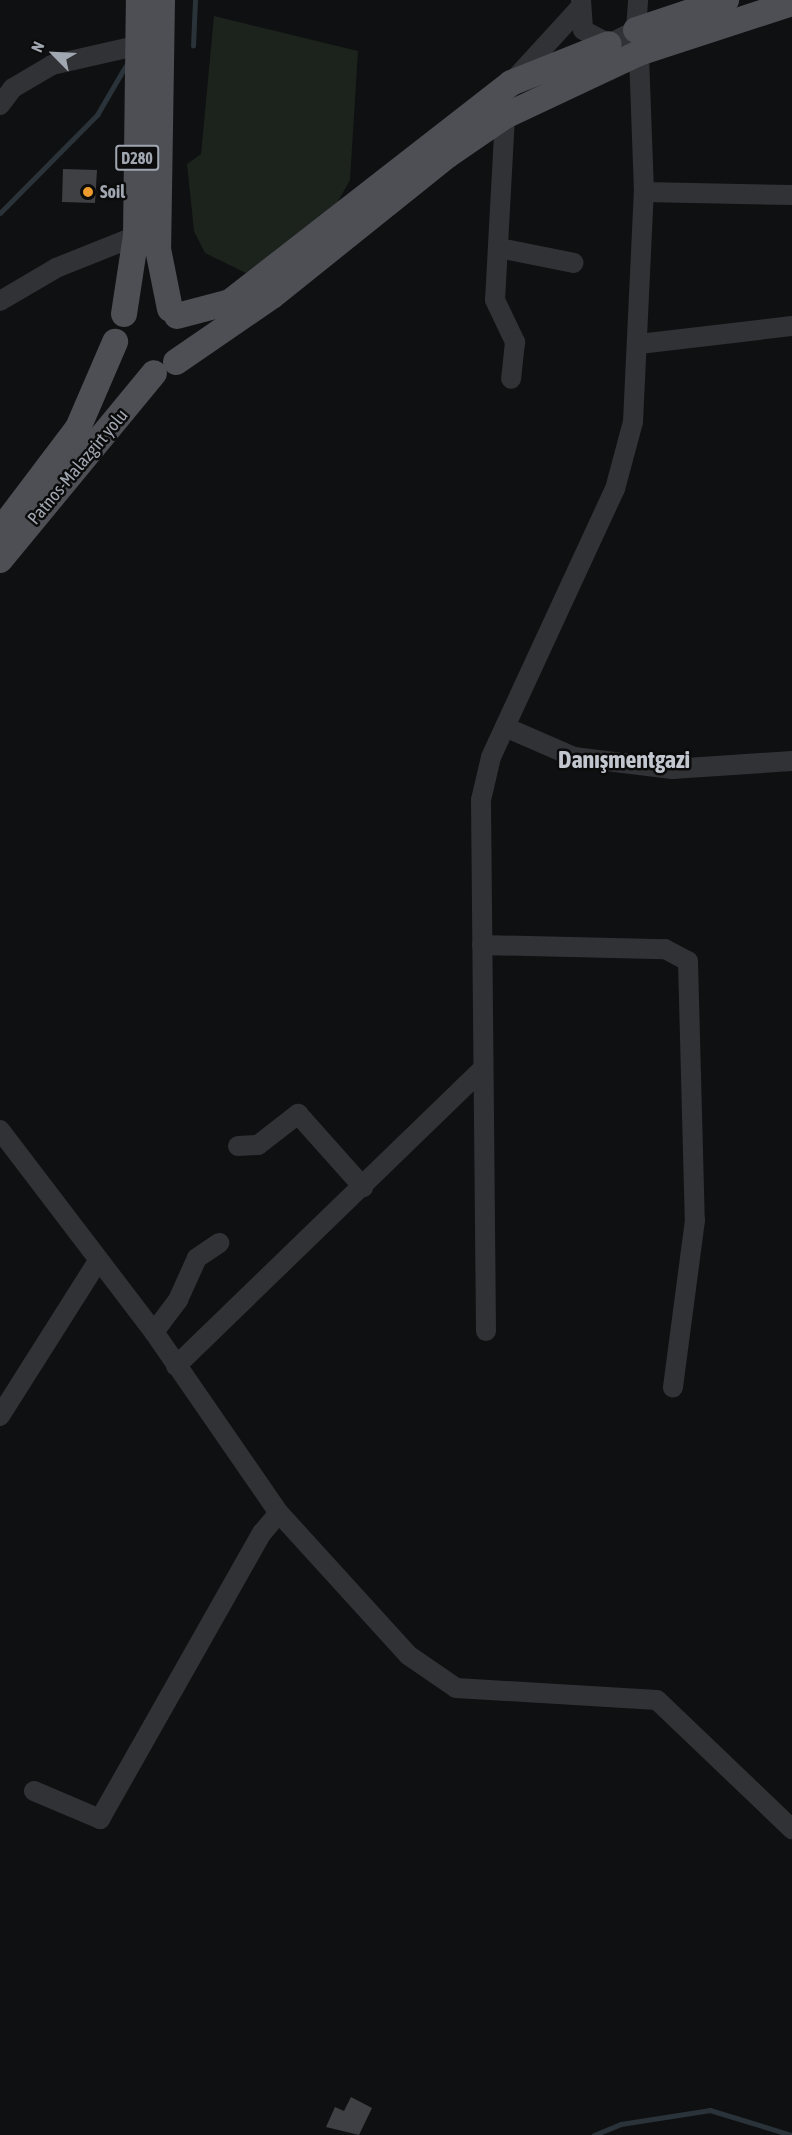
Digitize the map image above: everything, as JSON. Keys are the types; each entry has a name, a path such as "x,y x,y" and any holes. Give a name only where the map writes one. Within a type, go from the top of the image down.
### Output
{"main road":[{"name":"D280","path":"0,531 78,429 115,342 124,314 136,236 139,0"},
{"name":"D280","path":"162,0 158,249 173,313 185,334 165,368"},
{"path":"124,314 141,304 173,313 230,302 511,83 628,41 726,0"},
{"path":"115,342 132,369 165,368 272,296 448,154 505,116 628,41 792,3"},
{"name":"Patnos-Malazgirt yolu","path":"0,560 165,368"}],"street":[{"path":"486,1331 481,800 505,727 615,489 633,423 639,344 644,192 628,41 638,0"},
{"path":"580,5 590,38 628,41"},
{"path":"511,83 580,5"},
{"path":"0,105 13,88 52,65 139,45"},
{"path":"505,116 495,300 515,342 511,379"},
{"path":"644,192 792,195"},
{"path":"0,301 56,268 136,236"},
{"path":"499,248 574,263"},
{"path":"639,344 792,326"},
{"path":"505,727 574,757 650,767 735,768 792,761"},
{"path":"482,945 665,949 688,961 695,1220 674,1388"},
{"path":"176,1365 483,1069"},
{"path":"238,1146 258,1145 298,1114 363,1187"},
{"path":"0,1130 154,1332 279,1513 408,1654 441,1681 456,1688 657,1700 792,1829"},
{"path":"154,1332 178,1300 197,1258 219,1243"},
{"path":"0,1416 98,1261"},
{"path":"34,1791 100,1819 262,1533 279,1513"}],"shaded area":[{"path":"214,16 358,51 350,180 332,212 285,252 246,273 205,253 194,231 187,164 201,154"}],"building":[{"path":"63,169 97,170 95,203 62,202"},
{"path":"351,2097 372,2108 359,2135 326,2127 335,2107 344,2111"}],"waterway":[{"path":"193,46 195,0"},
{"path":"0,213 97,115 125,67"},
{"path":"594,2135 621,2124 710,2110 792,2135"}],"place":[{"name":"Soil","path":"88,192"}],"district":[{"name":"Danışmentgazi","path":"624,760"}]}
